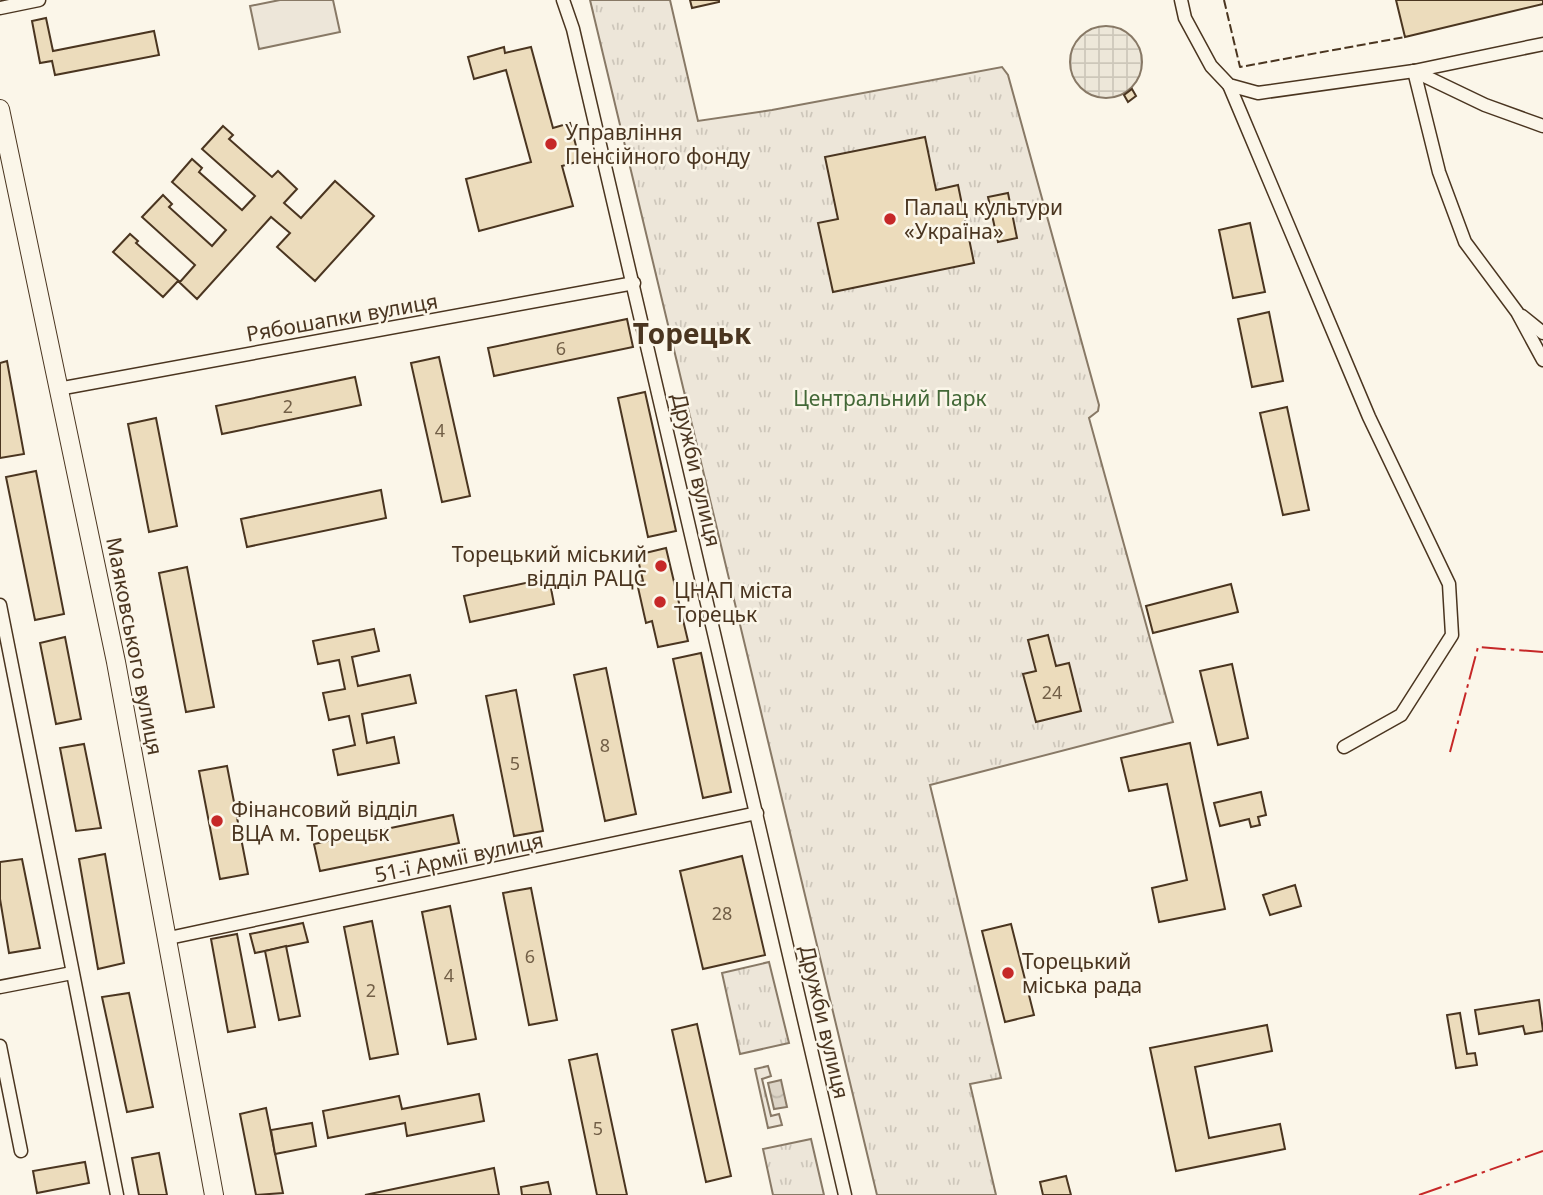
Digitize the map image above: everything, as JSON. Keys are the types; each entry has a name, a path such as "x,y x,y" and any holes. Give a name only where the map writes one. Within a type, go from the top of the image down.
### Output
{"main road":[{"name":"Маяковського вулиця","path":"0,109 116,662 214,1195"}],"street":[{"path":"0,8 39,0"},
{"name":"Дружби вулиця","path":"563,0 573,29 634,283 845,1195"},
{"path":"1181,0 1185,18 1212,66 1228,85 1369,417 1449,584 1452,635 1401,715 1344,747"},
{"path":"1228,85 1258,93 1414,71 1543,44"},
{"path":"1414,71 1485,105 1543,126"},
{"path":"1414,71 1439,172 1465,242 1517,312 1543,360"},
{"name":"Рябошапки вулиця","path":"58,389 634,283"},
{"path":"1517,312 1543,333"},
{"path":"0,605 117,1195"},
{"name":"51-ї Армії вулиця","path":"169,939 757,813"},
{"path":"0,987 72,973"},
{"path":"0,1046 20,1151"}],"green space":[{"path":"280,0 333,0 340,32 259,49 250,6"},
{"name":"Центральний Парк","path":"590,0 670,0 698,121 772,110 1002,67 1008,75 1099,405 1098,411 1089,418 1173,722 930,785 1001,1078 970,1084 996,1195 877,1195"},
{"path":"769,962 789,1043 740,1054 722,973"},
{"path":"768,1066 771,1076 762,1079 771,1116 779,1114 782,1125 768,1128 755,1069"},
{"path":"811,1139 824,1195 773,1195 763,1149"}],"shaded area":[{"path":"1113,26 1132,36 1140,48 1140,76 1132,88 1120,96 1099,98 1080,88 1072,76 1070,55 1080,36 1092,28"}],"water":[{"path":"781,1080 787,1107 774,1109 768,1083"}],"building":[{"path":"690,0 719,0 719,2 692,8"},
{"path":"1396,0 1543,0 1543,4 1405,37"},
{"path":"46,18 53,51 154,31 159,55 55,75 52,61 40,63 32,21"},
{"name":"Управління Пенсійного фонду","path":"504,47 505,53 531,47 553,128 570,123 580,161 562,166 573,206 479,231 466,179 531,162 506,70 474,79 468,57"},
{"path":"1132,89 1136,96 1128,102 1124,95"},
{"path":"223,126 233,135 229,139 272,177 278,171 297,189 284,203 301,218 335,181 374,216 315,281 277,247 290,233 271,217 197,299 178,281 163,297 113,252 130,234 138,241 136,243 180,282 195,265 142,217 163,195 172,204 169,207 212,246 226,230 172,182 192,159 202,168 199,172 242,210 255,196 202,149"},
{"path":"925,137 936,190 958,185 974,263 833,292 818,223 838,219 825,157"},
{"path":"1008,193 1017,238 998,242 988,197"},
{"path":"1250,223 1265,292 1233,298 1219,230"},
{"path":"1269,312 1283,381 1252,387 1238,319"},
{"path":"627,319 633,347 494,376 488,348"},
{"path":"439,357 470,496 442,502 411,363"},
{"path":"7,361 24,454 0,458 0,363"},
{"path":"355,377 361,405 222,434 216,406"},
{"path":"645,392 676,531 648,537 618,398"},
{"path":"1287,407 1309,510 1283,515 1260,413"},
{"path":"156,418 177,526 149,532 128,424"},
{"path":"36,471 64,614 35,620 6,477"},
{"path":"381,490 386,518 247,547 241,519"},
{"name":"ЦНАП міста Торецьк","path":"666,548 688,641 658,647 652,621 646,623 637,583 643,581 637,555"},
{"path":"187,567 214,707 186,712 159,573"},
{"path":"549,578 554,604 470,622 464,596"},
{"path":"1231,584 1238,612 1153,633 1146,606"},
{"path":"374,629 379,651 352,657 358,686 410,675 416,703 362,714 367,743 394,737 399,763 338,775 333,750 355,745 349,716 329,720 323,693 345,689 339,660 318,664 313,641"},
{"path":"1048,635 1056,666 1069,663 1081,711 1036,722 1023,674 1036,671 1028,640"},
{"path":"65,637 81,719 56,724 40,643"},
{"path":"701,653 731,792 703,798 673,659"},
{"path":"1232,664 1248,738 1218,745 1200,671"},
{"path":"606,668 636,814 605,821 574,675"},
{"path":"516,690 543,831 514,836 486,696"},
{"path":"1190,743 1225,909 1159,922 1152,888 1187,880 1167,784 1129,791 1121,758"},
{"path":"84,744 101,828 76,831 60,748"},
{"path":"227,766 248,874 220,879 199,771"},
{"path":"1261,792 1266,815 1258,817 1260,825 1251,827 1249,819 1220,826 1214,803"},
{"path":"453,815 459,843 320,871 314,844"},
{"path":"105,854 124,963 98,969 79,859"},
{"path":"742,856 765,955 703,969 680,871"},
{"path":"22,859 40,948 9,953 0,899 0,862"},
{"path":"1295,885 1301,906 1270,915 1263,895"},
{"path":"531,888 557,1020 529,1025 503,893"},
{"path":"450,906 476,1039 448,1044 422,912"},
{"path":"372,921 398,1054 370,1059 344,927"},
{"path":"303,923 308,942 255,953 250,934"},
{"name":"Торецький міська рада","path":"1011,924 1034,1015 1005,1022 982,931"},
{"path":"237,934 255,1027 228,1032 211,939"},
{"path":"286,946 300,1016 279,1020 265,951"},
{"path":"129,993 153,1107 127,1112 102,997"},
{"path":"1539,1000 1543,1031 1525,1034 1523,1026 1479,1034 1475,1010"},
{"path":"1460,1013 1467,1054 1475,1053 1477,1065 1456,1068 1447,1015"},
{"path":"697,1024 731,1176 706,1182 672,1030"},
{"path":"1267,1025 1272,1051 1195,1067 1209,1138 1280,1124 1285,1149 1176,1171 1150,1048"},
{"path":"597,1054 627,1195 597,1195 569,1060"},
{"path":"479,1094 484,1121 407,1136 405,1123 328,1138 323,1111 399,1096 402,1109"},
{"path":"266,1108 283,1193 256,1195 240,1114"},
{"path":"312,1123 316,1146 275,1154 271,1130"},
{"path":"159,1153 167,1195 139,1195 132,1158"},
{"path":"85,1162 89,1183 37,1193 33,1171"},
{"path":"494,1168 499,1195 365,1195"},
{"path":"1066,1176 1071,1195 1043,1195 1040,1182"},
{"path":"548,1182 551,1195 522,1195 521,1187"}],"fence":[{"path":"1224,0 1240,67 1405,37"}],"power":[{"path":"1450,752 1478,647 1543,652"},
{"path":"1419,1195 1543,1151"}],"place":[{"name":"Управління Пенсійного фонду","path":"551,144"},
{"name":"Палац культури «Україна»","path":"890,219"},
{"name":"Торецький міський відділ РАЦС","path":"661,566"},
{"name":"ЦНАП міста Торецьк","path":"660,602"},
{"name":"Фінансовий відділ ВЦА м. Торецьк","path":"217,821"},
{"name":"Торецький міська рада","path":"1008,973"}],"district":[{"name":"Торецьк","path":"692,333"}]}
